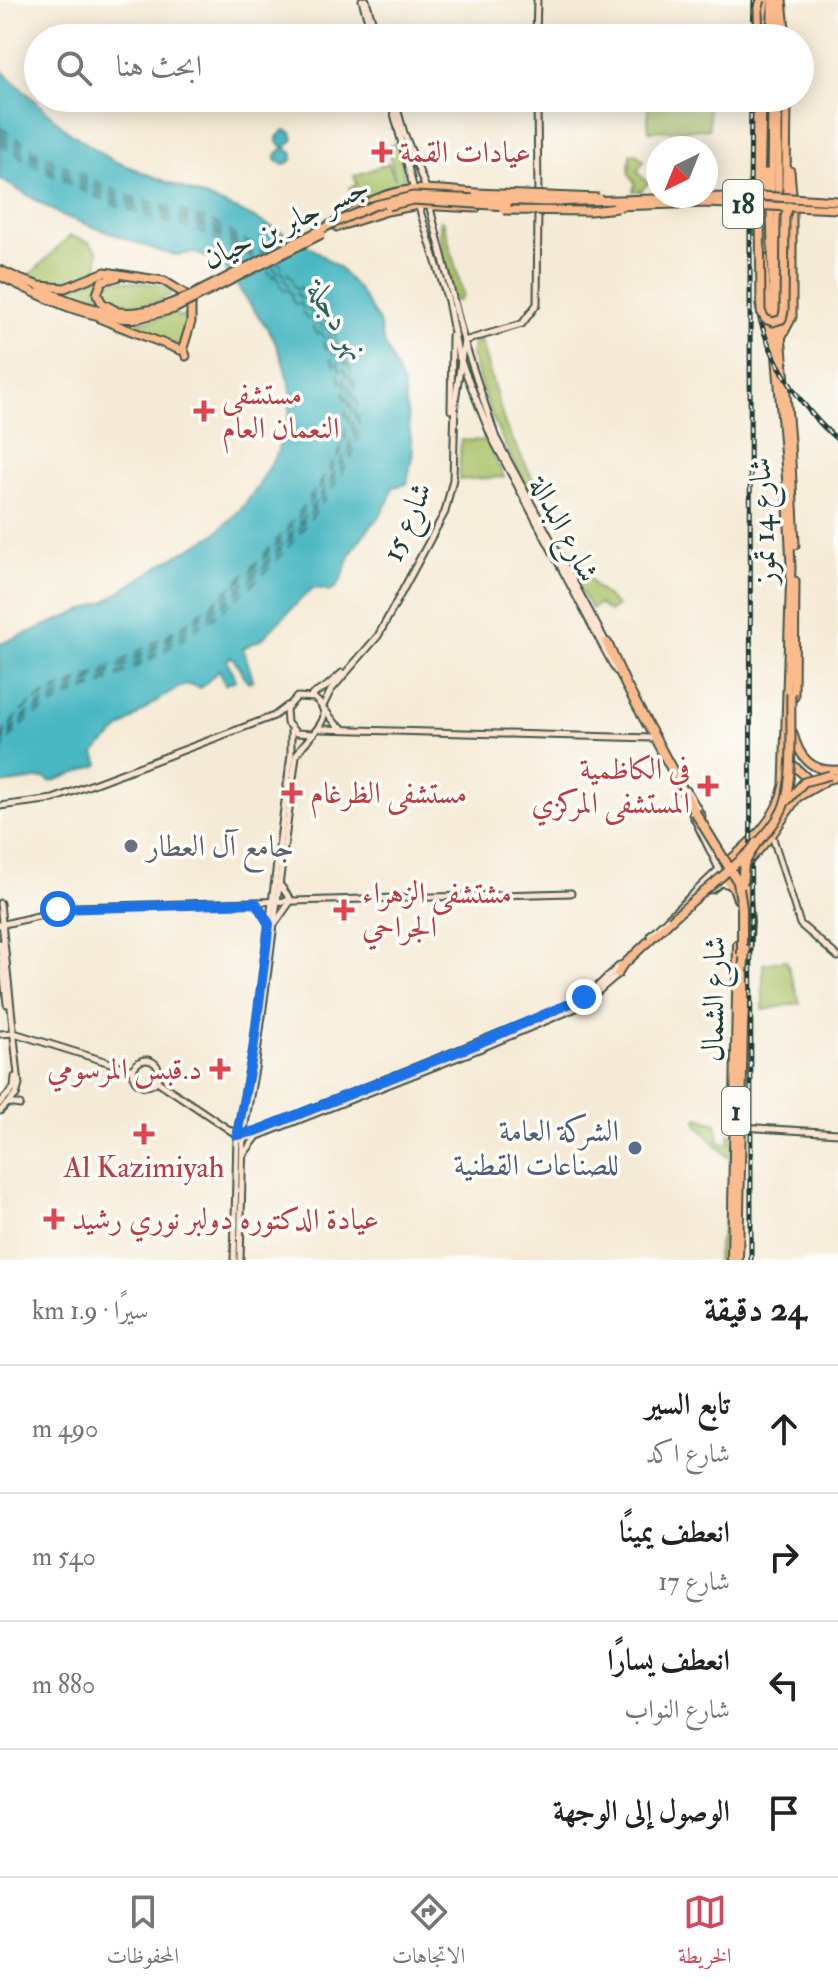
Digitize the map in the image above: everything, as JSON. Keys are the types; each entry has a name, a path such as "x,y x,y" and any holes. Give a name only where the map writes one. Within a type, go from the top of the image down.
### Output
{"highway":[{"name":"1","path":"607,643 709,839 736,878 742,908 743,1025"},
{"path":"743,1025 749,921 746,867 797,797 824,776"},
{"path":"743,974 745,905 742,875 746,858 756,843"},
{"name":"شارع الشمال","path":"724,873 737,894 738,908 732,1260"},
{"name":"شارع الشمال","path":"738,1260 743,1025"}],"main road":[{"path":"759,24 758,10 763,0"},
{"path":"772,0 774,24"},
{"path":"777,24 780,0"},
{"path":"780,0 784,24"},
{"path":"760,112 761,145 774,201 785,217 788,329"},
{"path":"762,112 792,312 788,329 778,342"},
{"path":"765,112 774,201 761,244 762,313 769,322 778,322 784,314 787,280"},
{"name":"شارع 14 تموز","path":"774,321 775,112"},
{"name":"شارع 14 تموز","path":"776,112 778,160 772,233 774,321 794,498 795,642 790,715"},
{"path":"774,201 786,188 785,112"},
{"path":"774,321 758,258 790,137 789,112"},
{"path":"335,225 381,197 426,190 646,202"},
{"name":"جسر جابر بن حيان","path":"135,314 174,309 335,225 377,209 413,200 507,206 646,202"},
{"name":"18","path":"718,201 838,201"},
{"name":"18","path":"774,201 838,209"},
{"path":"335,225 418,204 575,211 646,202"},
{"path":"0,270 85,307 135,314"},
{"path":"22,280 40,286 65,288 105,272 164,281 180,288 183,294 160,284 113,277 102,281 97,294 102,303 135,314"},
{"path":"0,276 183,355 191,322 189,306"},
{"path":"96,316 135,314"},
{"name":"شارع 14 تموز","path":"778,342 790,545 790,715"},
{"path":"784,806 789,766 791,637 795,622"},
{"path":"790,715 798,748 807,763 824,776"},
{"path":"724,873 768,823 780,801 788,756 790,715"},
{"path":"788,756 824,776"},
{"path":"618,974 621,967 756,843 774,823 794,791 804,782 824,776"}],"street":[{"path":"364,0 371,24"},
{"path":"536,24 537,0"},
{"path":"395,112 414,191"},
{"path":"397,112 426,190"},
{"path":"537,112 538,199"},
{"name":"شارع البدالة","path":"418,204 445,290 462,362 497,451 720,848 729,855 739,853"},
{"name":"شارع البدالة","path":"429,204 464,341 496,438 724,873"},
{"path":"432,220 440,205"},
{"path":"405,207 416,211 424,220"},
{"path":"464,341 522,324 537,304 538,209"},
{"name":"شارع 15","path":"323,708 331,690 378,636 427,552 450,498 452,327"},
{"path":"468,353 477,337"},
{"name":"شارع 15","path":"452,405 464,341"},
{"path":"457,380 470,379"},
{"name":"شارع 15","path":"309,696 327,686 369,644 445,503 453,436"},
{"path":"0,806 53,799 266,719 297,697 309,696 344,729"},
{"path":"237,1260 240,1137 271,925 291,754 285,715 287,706"},
{"path":"274,902 296,756 324,720 323,708"},
{"path":"266,719 277,719 301,735 344,729 651,738"},
{"path":"772,834 800,924 838,957"},
{"path":"713,857 715,868 724,873"},
{"path":"157,1081 240,1137 258,1136 479,1049 589,997 618,974 724,873"},
{"path":"240,1137 589,997 724,873"},
{"path":"279,882 292,901"},
{"path":"1,925 67,908 571,893"},
{"path":"271,925 292,901"},
{"path":"0,903 16,1089 0,1111"},
{"path":"256,903 271,925"},
{"path":"0,943 12,1034"},
{"path":"0,1034 12,1034 133,1070"},
{"path":"150,1060 158,1067 157,1081 148,1086 141,1085 134,1078 133,1070 141,1061 150,1060"},
{"path":"0,1103 16,1089"},
{"path":"8,1103 20,1105"},
{"path":"742,1127 836,1132"},
{"path":"242,1156 258,1136"},
{"path":"237,1260 242,1156 240,1137"}],"green space":[{"path":"648,112 708,112 709,129 649,131"},
{"path":"398,141 406,186 397,189 396,186 355,202 349,188 357,184 354,176 388,163 395,179 388,148"},
{"path":"635,153 644,161 637,172 646,181 641,191 633,191 635,183 629,174 630,154"},
{"path":"440,220 443,221 463,294 459,301 455,301 440,238"},
{"path":"70,236 89,242 98,251 98,271 58,285 30,279 32,273"},
{"path":"105,274 110,275 95,297 105,309 65,297 65,290"},
{"path":"118,280 159,285 174,291 146,306 123,308 105,301 100,292 104,284"},
{"path":"175,312 178,317 186,315 179,346 122,326 123,322 155,320"},
{"path":"480,339 505,425 539,491 530,496 491,415 471,355 473,346"},
{"path":"461,440 487,441 504,477 459,480"},
{"path":"571,551 595,586 617,606 609,612 599,604 591,609 562,556"},
{"path":"786,960 800,1003 763,1010 763,964"},
{"path":"699,1118 716,1124 719,1142 729,1144 729,1133 733,1134 731,1184 731,1160 698,1126 696,1120"},
{"path":"731,1194 728,1260 716,1260"}],"water":[{"name":"نهر دجلة","path":"0,69 24,91 24,112 47,112 68,131 112,160 240,211 306,244 339,268 359,290 379,322 383,340 403,385 413,452 407,484 393,487 381,514 357,543 336,587 331,591 310,590 262,639 243,648 253,679 251,682 230,657 227,661 236,680 225,685 219,670 201,688 189,685 169,693 125,725 95,753 99,765 51,782 44,778 0,784 0,644 106,601 165,562 213,536 257,488 277,453 289,415 291,390 272,335 219,261 194,253 176,255 162,252 61,215 0,179"},
{"path":"285,130 292,133 294,139 286,148 293,154 292,160 283,165 276,160 276,155 284,147 277,142 277,137"}],"ferry route":[{"path":"0,128 54,161 120,193 212,221 269,255"},
{"path":"0,132 52,164 118,196 210,224 265,256"},
{"path":"0,136 50,167 117,199 209,227 262,258"},
{"path":"0,140 49,170 115,202 208,230 259,259"},
{"path":"0,144 47,173 114,205 206,234 256,261"},
{"path":"0,755 11,737 41,711 135,668 219,613 290,545 347,465 359,431 356,390 350,368 319,312 277,261"},
{"path":"0,751 10,734 39,709 129,668 186,632 239,592 285,545 342,465 352,445 356,424 351,381 345,361 326,326 273,262"},
{"path":"0,746 11,729 40,705 113,672 158,647 236,590 303,519 342,460 353,426 348,382 342,363 322,327 270,264"},
{"path":"0,741 16,718 31,704 137,656 215,604 281,539 332,468 343,447 349,424 343,379 317,327 267,266"},
{"path":"0,737 35,700 125,659 183,625 228,590 288,526 335,459 343,442 346,423 346,404 340,380 314,328 264,267"}],"railway":[{"path":"753,24 754,0"},
{"path":"750,192 751,112"},
{"path":"750,210 751,1260"},
{"path":"757,305 776,361 811,413 838,440"}],"place":[{"name":"عيادات القمة","path":"382,152"},
{"name":"مستشفى النعمان العام","path":"204,411"},
{"name":"في الكاظمية المستشفى المركزي","path":"708,786"},
{"name":"مستشفى الظرغام","path":"292,793"},
{"name":"جامع آل العطار","path":"131,846"},
{"name":"مشتشفى الزهراء الجراحي","path":"344,910"},
{"name":"د.قبس المرسومي","path":"220,1069"},
{"name":"Al Kazimiyah","path":"144,1134"},
{"name":"الشركة العامة للصناعات القطنية","path":"635,1148"},
{"name":"عيادة الدكتوره دولبر نوري رشيد","path":"54,1219"}],"route":[{"path":"58,909 256,903 261,909 269,924 253,1051 237,1135 256,1131 477,1044 584,997"}]}
